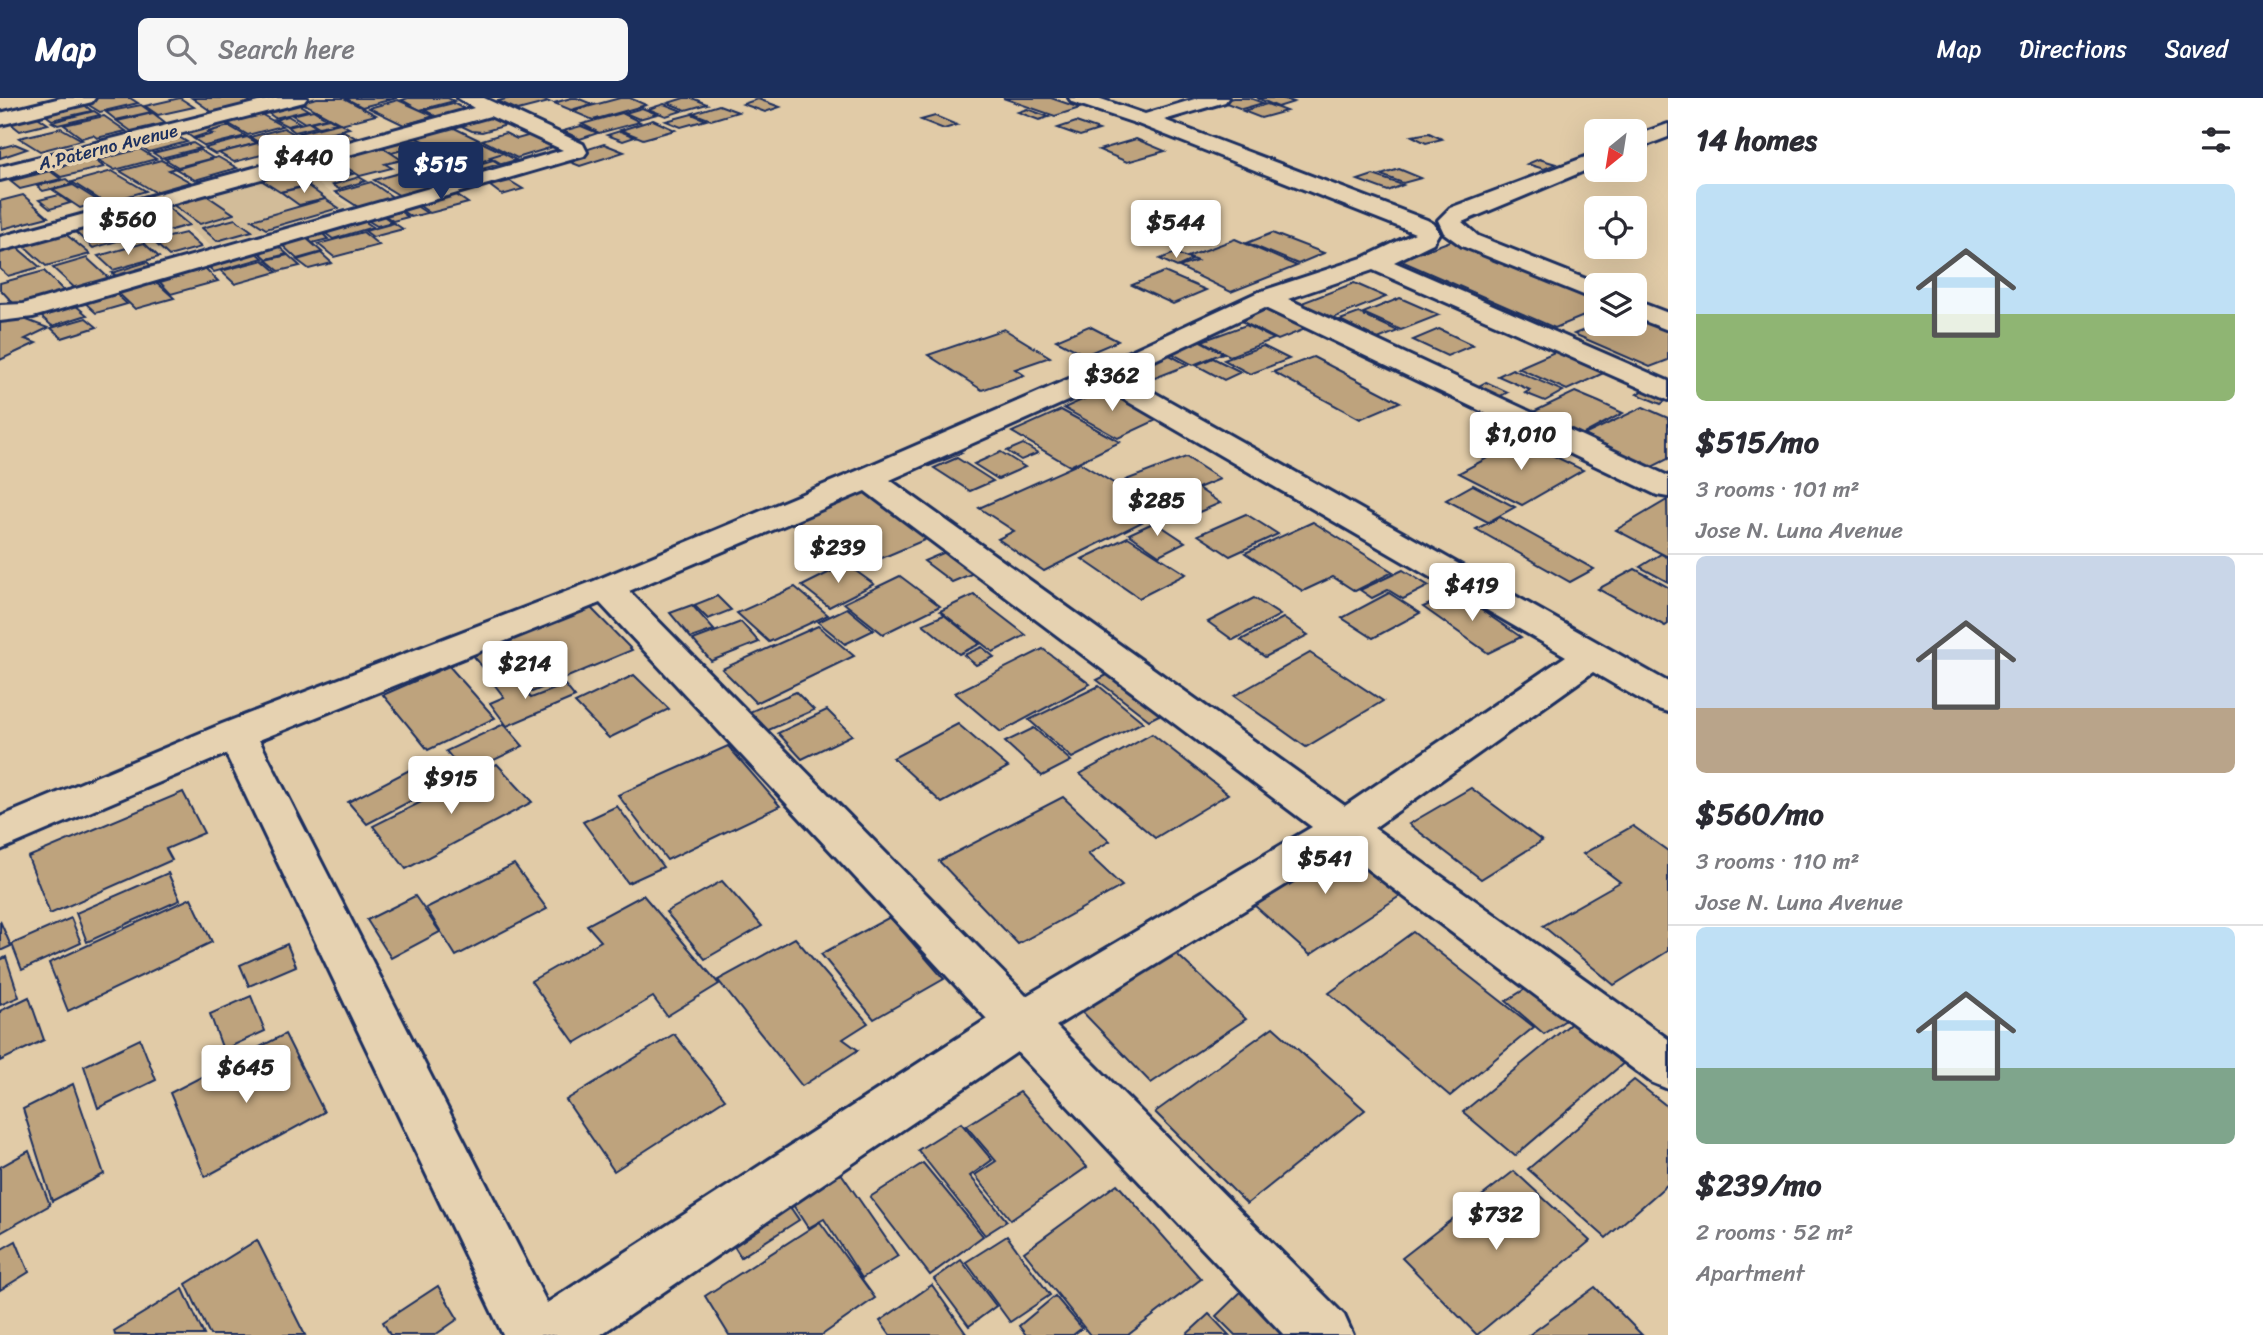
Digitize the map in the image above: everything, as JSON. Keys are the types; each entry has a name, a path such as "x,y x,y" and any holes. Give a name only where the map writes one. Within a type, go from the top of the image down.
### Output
{"street":[{"path":"0,119 85,98"},
{"name":"A.Paterno Avenue","path":"0,174 297,98"},
{"path":"12,312 577,152 576,148 468,98"},
{"path":"0,834 236,734 606,588 868,478 1265,298 1374,262 1425,237 1426,229 1145,120 1079,98"},
{"path":"1145,120 1218,98"},
{"path":"0,244 492,109"},
{"path":"1647,139 1668,130"},
{"path":"1584,164 1458,213 1450,220 1452,228 1470,241 1584,287"},
{"path":"1374,262 1668,391"},
{"path":"1265,298 1668,488"},
{"path":"1647,313 1668,322"},
{"path":"1102,374 1590,657 1668,699"},
{"path":"868,478 1668,1067"},
{"path":"606,588 1021,1023 1324,1335"},
{"path":"550,1335 1021,1023 1345,828 1590,657"},
{"path":"236,734 533,1335"}],"shaded area":[{"path":"293,166 349,206 211,246 158,202"}],"building":[{"path":"94,98 130,98 138,103 100,112 82,101"},
{"path":"180,98 194,107 158,115 145,106"},
{"path":"192,98 258,98 248,100 252,103 212,112"},
{"path":"317,98 344,98 376,115 341,124 301,102"},
{"path":"345,98 397,98 362,107"},
{"path":"448,98 454,101 420,110 402,100"},
{"path":"510,98 540,98 549,102 518,110 498,101"},
{"path":"571,98 592,104 571,110 554,103"},
{"path":"620,98 630,98 646,105 593,120 572,111"},
{"path":"684,98 707,104 686,110 668,103"},
{"path":"1003,98 1051,98 1080,108 1055,116"},
{"path":"1250,98 1263,103 1242,109 1221,101"},
{"path":"1257,98 1282,98 1294,102 1278,107"},
{"path":"758,99 780,107 765,112 743,104"},
{"path":"398,100 434,116 404,125 369,108"},
{"path":"79,101 92,111 52,120 39,110"},
{"path":"293,101 308,110 275,118 261,108"},
{"path":"453,103 468,111 439,118 425,110"},
{"path":"664,104 682,111 666,116 648,109"},
{"path":"1267,104 1286,111 1261,118 1243,111"},
{"path":"141,105 151,112 116,120 106,112"},
{"path":"719,105 738,112 711,120 693,113"},
{"path":"642,108 657,114 639,119 625,113"},
{"path":"1027,109 1049,117 1039,120 1018,112"},
{"path":"313,110 326,118 305,123 292,115"},
{"path":"94,111 100,115 58,125 52,122"},
{"path":"257,112 282,126 248,135 224,121"},
{"path":"153,113 166,123 131,131 117,121"},
{"path":"622,113 640,122 599,133 582,124"},
{"path":"33,114 48,124 20,131 6,120"},
{"path":"486,114 507,125 482,132 472,131 455,123"},
{"path":"692,114 706,120 681,127 666,121"},
{"path":"104,116 126,131 97,138 93,135 82,138 64,125"},
{"path":"288,116 300,123 287,126 275,120"},
{"path":"935,116 957,125 944,129 921,120"},
{"path":"329,118 337,123 319,127 311,122"},
{"path":"653,120 675,130 643,139 621,130"},
{"path":"221,121 229,126 193,138 181,130"},
{"path":"308,122 316,127 295,132 288,127"},
{"path":"1076,122 1099,130 1080,136 1058,128"},
{"path":"340,123 349,128 307,138 299,133"},
{"path":"446,124 479,140 442,150 409,134"},
{"path":"229,126 246,136 205,146 194,139 213,134 208,132"},
{"path":"581,126 598,133 580,139 563,131"},
{"path":"61,128 82,140 40,151 19,138"},
{"path":"284,128 311,144 276,153 250,137"},
{"path":"344,131 359,140 328,148 314,139"},
{"path":"620,131 635,137 623,141 607,135"},
{"path":"172,133 187,142 149,152 135,142"},
{"path":"505,133 517,139 531,135 556,146 517,158 482,140"},
{"path":"1429,133 1442,139 1426,143 1412,136"},
{"path":"247,137 257,143 215,154 205,148"},
{"path":"414,137 426,143 392,153 380,146"},
{"path":"1136,139 1165,151 1127,162 1099,150"},
{"path":"479,141 504,153 473,165 445,151"},
{"path":"193,143 201,148 161,158 153,153"},
{"path":"258,143 273,152 234,162 219,153"},
{"path":"15,144 27,149 0,158 0,148"},
{"path":"604,144 624,152 580,166 560,158"},
{"path":"427,145 443,154 419,161 403,151"},
{"path":"380,146 402,160 385,164 392,168 360,176 333,159"},
{"path":"140,149 156,159 115,170 98,160"},
{"path":"200,150 213,158 178,167 165,159"},
{"path":"503,153 516,160 502,164 490,157"},
{"path":"87,154 104,167 61,177 44,165"},
{"path":"326,156 347,169 315,177 295,164"},
{"path":"218,157 237,168 195,180 176,169"},
{"path":"1539,159 1556,164 1544,169 1527,164"},
{"path":"161,160 176,168 169,170 190,182 155,192 120,171"},
{"path":"493,160 500,164 475,171 468,167"},
{"path":"428,165 456,182 402,197 374,180"},
{"path":"1399,169 1421,178 1403,183 1381,175"},
{"path":"287,170 309,185 280,192 258,178"},
{"path":"50,171 61,179 20,189 10,181"},
{"path":"112,171 146,191 105,203 72,182"},
{"path":"347,171 353,174 327,181 322,177"},
{"path":"1373,175 1403,185 1388,191 1358,180"},
{"path":"359,177 366,181 339,189 332,185"},
{"path":"66,179 72,184 43,191 37,186"},
{"path":"510,181 523,189 502,195 490,186"},
{"path":"371,182 394,198 358,207 335,192"},
{"path":"73,185 100,202 80,208 53,190"},
{"path":"308,186 326,199 299,205 281,192"},
{"path":"452,192 468,203 430,213 414,202"},
{"path":"203,193 234,214 200,224 169,202"},
{"path":"23,195 48,217 2,229 0,201"},
{"path":"59,195 70,203 50,209 39,200"},
{"path":"325,199 339,208 266,229 252,220"},
{"path":"410,202 427,213 411,217 395,206"},
{"path":"165,205 189,225 143,238 119,217"},
{"path":"394,207 408,217 393,221 378,211"},
{"path":"378,212 392,222 377,226 362,217"},
{"path":"358,217 373,227 333,239 318,228"},
{"path":"235,219 252,231 217,241 202,228"},
{"path":"110,221 131,237 93,248 73,230"},
{"path":"394,223 403,229 373,237 365,231"},
{"path":"319,230 328,239 312,243 303,234"},
{"path":"63,232 90,254 46,266 21,243"},
{"path":"363,232 379,245 334,257 318,244"},
{"path":"185,233 201,247 169,256 153,241"},
{"path":"1272,233 1324,253 1298,264 1247,243"},
{"path":"306,238 322,252 297,259 282,245"},
{"path":"1235,239 1297,266 1231,292 1179,267 1197,261 1187,257"},
{"path":"1453,240 1584,295 1584,316 1555,328 1399,260"},
{"path":"144,243 159,257 113,270 98,256"},
{"path":"14,245 40,267 8,276 0,269 0,249"},
{"path":"277,245 287,254 267,259 257,250"},
{"path":"251,248 263,258 214,272 203,262"},
{"path":"321,253 332,263 309,269 297,260"},
{"path":"1175,253 1192,260 1177,267 1160,259"},
{"path":"288,255 300,266 279,271 266,260"},
{"path":"87,258 112,281 78,291 53,268"},
{"path":"263,260 277,272 235,284 221,271"},
{"path":"147,262 156,270 123,280 112,273"},
{"path":"202,265 218,281 171,294 155,277"},
{"path":"44,271 64,291 15,305 0,289 0,283"},
{"path":"1164,272 1206,290 1173,304 1132,285"},
{"path":"153,279 174,298 135,309 115,290"},
{"path":"1354,283 1386,297 1331,319 1299,304"},
{"path":"112,290 127,304 96,313 81,299"},
{"path":"1400,298 1439,315 1401,330 1363,313"},
{"path":"69,300 87,315 52,326 35,311"},
{"path":"1264,307 1308,328 1278,340 1235,318"},
{"path":"1359,313 1398,331 1378,339 1340,320"},
{"path":"11,314 48,328 25,339 36,343 0,360 0,319"},
{"path":"86,318 97,327 62,338 51,328"},
{"path":"1649,319 1668,327 1668,360 1650,367 1574,334 1584,330 1584,336 1647,336"},
{"path":"1246,325 1274,339 1230,356 1202,341"},
{"path":"1089,326 1118,341 1085,355 1056,340"},
{"path":"1004,329 1050,357 1015,369 1024,375 982,390 928,355"},
{"path":"1439,329 1473,345 1447,356 1413,340"},
{"path":"1199,340 1223,353 1193,365 1169,352"},
{"path":"1263,346 1289,359 1250,374 1224,360"},
{"path":"1559,350 1608,371 1567,390 1518,368"},
{"path":"1166,353 1188,365 1155,378 1132,365"},
{"path":"1313,357 1400,402 1360,419 1273,372"},
{"path":"1213,358 1241,372 1224,380 1196,365"},
{"path":"1512,369 1563,391 1545,401 1525,393 1530,390 1498,376"},
{"path":"1486,382 1508,392 1497,398 1475,388"},
{"path":"1648,387 1668,396 1668,399 1661,404 1637,394"},
{"path":"1106,389 1161,418 1118,438 1064,408"},
{"path":"1575,392 1623,413 1582,435 1533,412"},
{"path":"1643,407 1668,418 1668,459 1650,468 1584,435"},
{"path":"1061,410 1120,442 1070,466 1012,432"},
{"path":"1521,440 1583,470 1522,505 1459,473"},
{"path":"950,444 962,453 929,466 916,457"},
{"path":"1023,444 1038,453 1021,460 1007,451"},
{"path":"1001,452 1025,467 998,479 974,464"},
{"path":"1186,457 1220,479 1198,488 1220,503 1183,519 1126,480"},
{"path":"957,458 993,481 970,491 934,468"},
{"path":"1080,463 1162,512 1044,571 998,539 1014,531 979,508"},
{"path":"1473,485 1515,507 1488,522 1446,500"},
{"path":"863,489 929,538 856,569 793,517"},
{"path":"1667,500 1668,557 1616,530"},
{"path":"1246,514 1278,534 1230,556 1198,535"},
{"path":"1500,517 1594,569 1570,582 1476,529"},
{"path":"1155,522 1185,542 1159,555 1129,534"},
{"path":"1313,522 1393,572 1355,591 1333,577 1303,591 1245,553"},
{"path":"1128,537 1186,574 1139,598 1082,559"},
{"path":"948,551 976,572 952,582 924,561"},
{"path":"1661,554 1668,558 1668,582 1640,567"},
{"path":"846,564 874,584 829,607 802,586"},
{"path":"1635,569 1668,587 1668,624 1665,626 1598,589"},
{"path":"1403,570 1429,586 1403,599 1388,590 1372,598 1360,590"},
{"path":"900,576 940,606 883,634 844,603"},
{"path":"795,587 828,615 769,642 737,613"},
{"path":"1389,593 1420,613 1373,638 1342,618"},
{"path":"1456,593 1521,637 1488,653 1423,607"},
{"path":"974,595 1026,635 993,652 940,611"},
{"path":"717,596 731,610 708,619 694,605"},
{"path":"1254,598 1280,615 1233,640 1208,622"},
{"path":"692,605 714,630 691,638 670,613"},
{"path":"590,607 632,650 532,692 514,672 493,680 472,654"},
{"path":"847,608 874,630 845,644 818,622"},
{"path":"944,615 980,644 959,654 923,624"},
{"path":"1283,618 1308,635 1265,657 1241,640"},
{"path":"741,622 759,642 711,661 693,640"},
{"path":"818,626 854,656 756,703 722,669"},
{"path":"982,647 994,657 976,665 964,655"},
{"path":"1043,649 1090,684 1001,732 955,693"},
{"path":"1310,653 1383,701 1306,747 1234,696"},
{"path":"449,666 495,718 428,750 383,695"},
{"path":"1119,669 1171,709 1149,720 1097,680"},
{"path":"514,675 531,698 565,685 575,697 507,726 490,703 504,697 494,684"},
{"path":"634,675 669,709 609,738 575,703"},
{"path":"1099,686 1143,722 1072,758 1029,720"},
{"path":"796,692 814,710 764,732 747,713"},
{"path":"827,710 852,735 802,759 778,733"},
{"path":"504,724 523,746 465,774 446,751"},
{"path":"958,724 1008,767 942,803 893,758"},
{"path":"1034,728 1071,761 1042,776 1005,742"},
{"path":"1152,734 1228,794 1155,838 1080,774"},
{"path":"728,746 780,806 667,860 618,795"},
{"path":"497,764 532,802 406,869 373,826"},
{"path":"419,765 439,786 367,824 348,802"},
{"path":"1471,788 1542,841 1481,879 1409,824"},
{"path":"183,792 204,833 166,849 172,860 50,914 28,857"},
{"path":"1063,797 1110,841 1088,854 1122,886 1018,944 939,861"},
{"path":"617,806 663,867 628,883 583,822"},
{"path":"1633,826 1668,851 1668,951 1614,985 1543,926 1620,882 1583,854"},
{"path":"1339,840 1406,892 1310,955 1245,897"},
{"path":"514,864 547,909 456,956 426,908"},
{"path":"168,873 180,900 87,942 76,913"},
{"path":"722,881 762,926 705,959 666,912"},
{"path":"643,895 719,984 667,1016 653,997 575,1043 531,981 601,941 587,925"},
{"path":"415,896 440,932 391,958 367,920"},
{"path":"191,898 212,942 68,1011 49,963"},
{"path":"890,917 944,979 874,1019 821,954"},
{"path":"71,918 81,943 22,970 12,944"},
{"path":"0,921 11,946 0,951"},
{"path":"1413,932 1534,1027 1450,1096 1329,993"},
{"path":"795,938 868,1023 843,1039 858,1050 802,1086 718,980"},
{"path":"287,944 296,966 249,986 240,965"},
{"path":"1166,944 1246,1019 1151,1083 1073,1002"},
{"path":"6,957 19,997 0,1005 0,960"},
{"path":"1530,986 1569,1018 1544,1034 1506,1001"},
{"path":"251,996 265,1031 223,1050 210,1014"},
{"path":"29,997 44,1040 0,1061 0,1011"},
{"path":"1574,1021 1626,1061 1515,1156 1463,1112"},
{"path":"1273,1027 1365,1110 1247,1204 1155,1112"},
{"path":"285,1034 324,1112 205,1177 170,1093"},
{"path":"674,1034 725,1099 614,1171 566,1100"},
{"path":"140,1039 156,1080 98,1108 84,1066"},
{"path":"1634,1080 1668,1107 1668,1184 1606,1238 1528,1169"},
{"path":"73,1084 104,1174 52,1201 23,1109"},
{"path":"1020,1092 1087,1167 1011,1220 975,1175 996,1161 966,1126"},
{"path":"961,1123 992,1160 970,1176 1007,1221 985,1235 918,1150"},
{"path":"29,1151 50,1205 0,1233 0,1167"},
{"path":"834,1163 898,1256 862,1278 824,1219 808,1228 784,1191"},
{"path":"923,1163 983,1236 930,1275 870,1197"},
{"path":"1514,1171 1590,1241 1477,1335 1402,1258"},
{"path":"1117,1184 1201,1279 1128,1335 1090,1335 1024,1252"},
{"path":"780,1192 799,1220 741,1257 722,1227"},
{"path":"820,1222 875,1298 822,1335 729,1335 705,1296"},
{"path":"1007,1236 1050,1295 1010,1322 966,1262"},
{"path":"257,1240 305,1335 210,1335 186,1284"},
{"path":"16,1241 29,1272 0,1290 0,1250"},
{"path":"961,1260 996,1306 969,1326 934,1279"},
{"path":"1250,1283 1303,1335 1235,1335 1216,1316"},
{"path":"932,1285 967,1335 890,1335 880,1321"},
{"path":"438,1286 458,1319 435,1335 390,1335 383,1322"},
{"path":"1595,1287 1642,1335 1529,1335"},
{"path":"183,1289 204,1335 115,1335 114,1331"},
{"path":"1055,1296 1082,1328 1073,1335 1026,1335 1019,1326"},
{"path":"1209,1314 1229,1335 1186,1335"}]}
